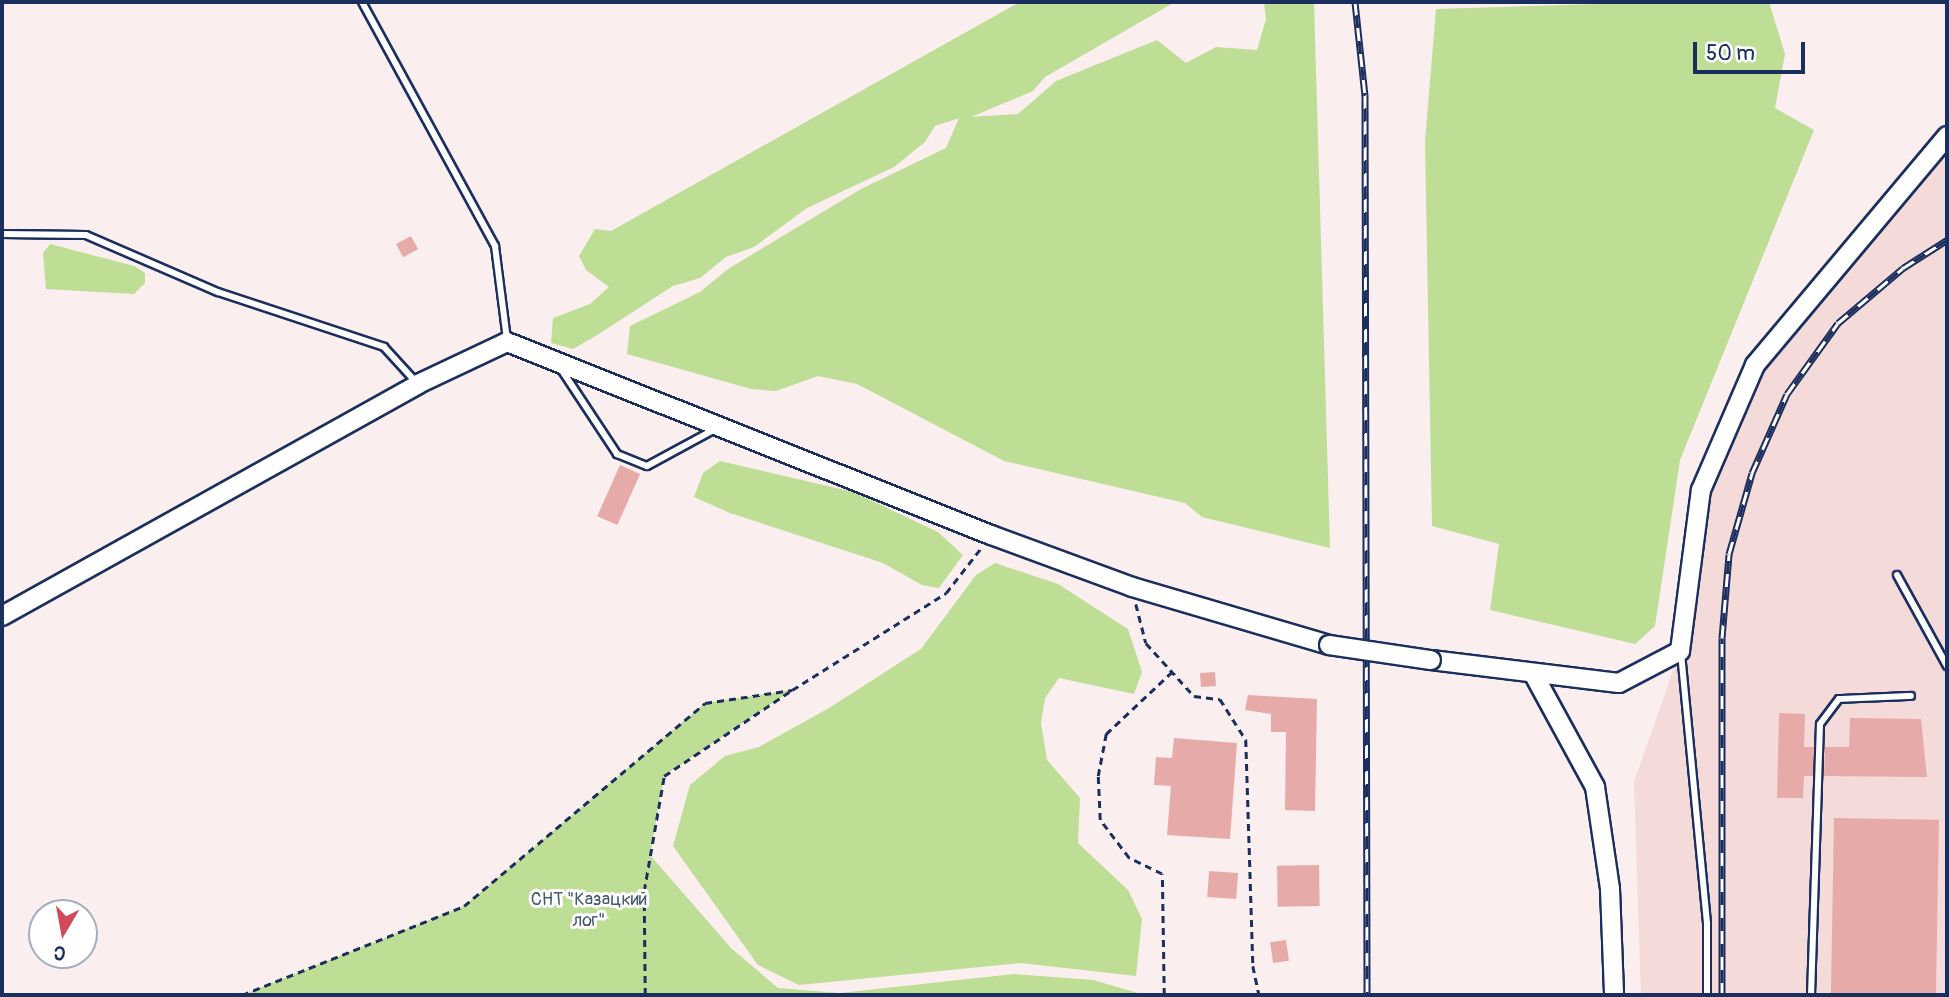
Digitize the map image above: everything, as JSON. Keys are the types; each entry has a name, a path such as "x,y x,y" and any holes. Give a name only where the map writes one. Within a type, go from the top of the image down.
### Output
{"street":[{"path":"2,616 418,384 507,342 991,536 1132,587 1329,645 1534,675 1619,683 1680,651 1701,490 1755,365 1947,136"},
{"path":"1534,675 1595,787 1610,889 1614,995"}],"lane":[{"path":"362,2 495,246 507,342"},
{"path":"2,234 86,235 129,250 218,292 384,347 418,384"},
{"path":"556,362 617,454 627,458 648,466 720,427"},
{"path":"1897,575 1947,666"},
{"path":"1680,651 1707,924 1707,995"},
{"path":"1811,995 1820,724 1839,699 1911,696"}],"path":[{"path":"645,995 644,891 664,776 792,690 946,593 991,536"},
{"path":"1132,587 1146,643 1174,670 1194,696 1220,699 1246,740 1253,966 1259,995"},
{"path":"1164,995 1162,874 1129,858 1100,820 1098,776 1106,734 1174,670"},
{"path":"242,995 464,906 705,703 792,690"}],"shaded area":[{"path":"1947,136 1947,995 1641,995 1634,782 1680,651 1701,490 1755,365"}],"green space":[{"path":"1020,2 1175,2 1045,77 1033,91 971,117 1018,114 1056,81 1157,40 1186,63 1216,47 1257,50 1266,19 1264,2 1314,2 1330,548 1202,517 1185,503 1004,461 857,384 818,376 776,391 751,389 627,354 630,326 700,292 728,269 861,189 946,148 959,118 935,126 925,142 894,167 807,208 754,247 726,257 700,278 673,286 573,349 551,343 553,318 590,304 609,287 586,270 579,256 595,229 611,231"},
{"path":"1665,2 1769,2 1785,54 1775,108 1814,130 1680,460 1655,626 1635,644 1490,610 1499,544 1432,526 1425,141 1436,9"},
{"path":"50,244 134,266 145,273 145,283 134,294 46,289 43,253"},
{"path":"720,461 853,492 938,532 963,555 939,588 922,585 883,563 730,513 694,497 703,473"},
{"path":"995,563 1058,584 1128,629 1142,672 1134,694 1059,678 1045,698 1041,723 1047,760 1080,798 1078,843 1128,890 1142,919 1136,976 1021,963 799,985 758,965 673,846 690,785 725,756 759,747 829,708 921,649 976,575"},
{"name":"СНТ \"Казацкий лог\"","path":"792,690 664,776 650,855 731,948 778,988 840,993 1014,974 1093,980 1145,995 242,995 464,906 705,703"}],"building":[{"path":"411,236 418,249 403,257 396,244"},
{"path":"620,465 640,474 617,525 597,516"},
{"path":"1215,672 1216,686 1201,687 1200,673"},
{"path":"1248,695 1317,699 1315,811 1285,810 1286,732 1271,732 1271,714 1245,710"},
{"path":"1779,713 1805,714 1804,747 1814,747 1813,776 1804,776 1803,798 1777,798"},
{"path":"1850,718 1921,719 1927,777 1824,776 1825,747 1849,747"},
{"path":"1174,738 1237,743 1230,839 1167,835 1171,786 1154,785 1156,757 1172,758"},
{"path":"1834,818 1939,820 1936,995 1831,995"},
{"path":"1319,865 1320,906 1278,907 1277,866"},
{"path":"1209,871 1238,873 1236,899 1207,897"},
{"path":"1286,940 1289,961 1273,963 1270,942"}],"railway":[{"path":"1355,2 1365,95 1367,995"},
{"path":"1722,995 1722,638 1729,554 1752,473 1787,394 1838,323 1903,268 1947,240"}]}
